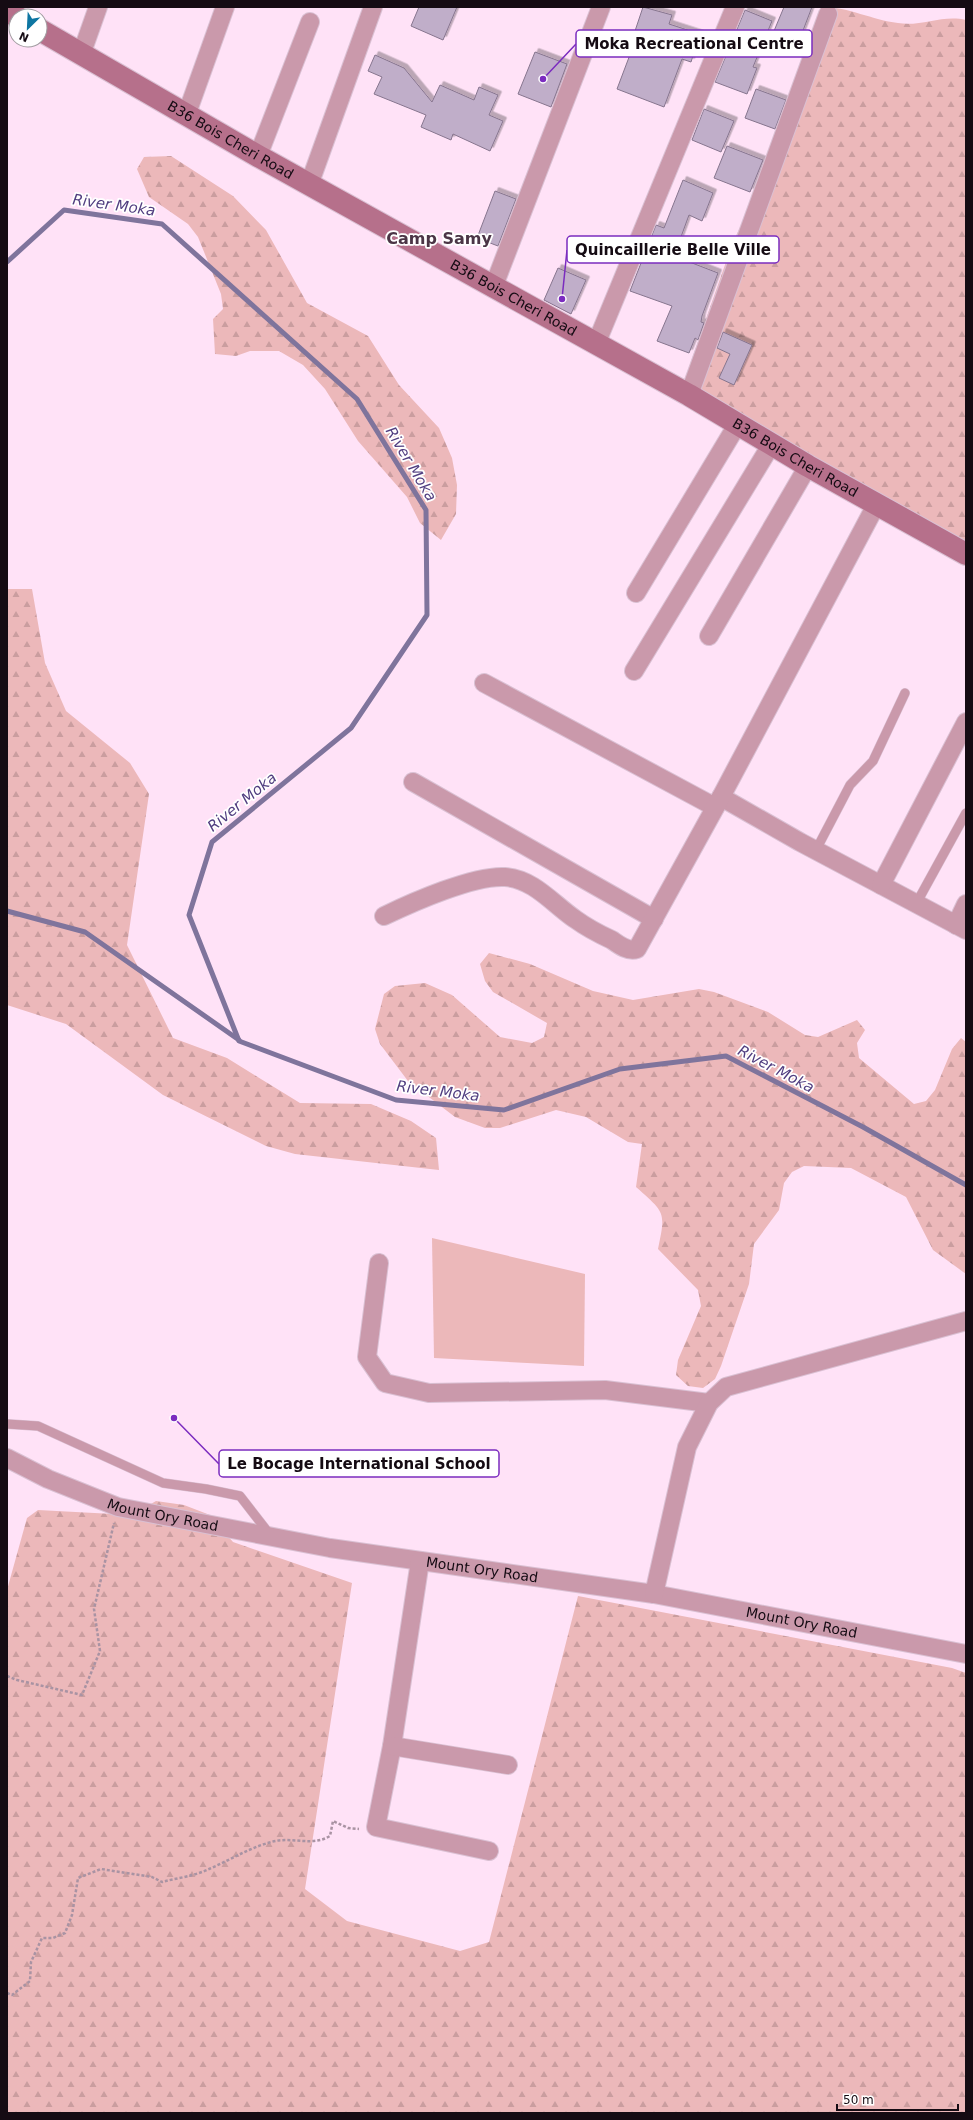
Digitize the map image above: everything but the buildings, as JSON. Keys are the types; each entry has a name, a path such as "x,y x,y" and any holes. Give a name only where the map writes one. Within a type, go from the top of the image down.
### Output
{"main road":[{"name":"B36 Bois Cheri Road","path":"48,35 186,116 493,288 689,395 771,445 966,554"}],"street":[{"path":"81,55 98,7"},
{"path":"186,116 225,7"},
{"path":"309,185 373,7"},
{"path":"493,288 601,7"},
{"path":"596,344 735,7"},
{"path":"689,395 828,14"},
{"path":"258,156 310,22"},
{"path":"636,593 737,425"},
{"path":"634,671 771,445"},
{"path":"709,636 808,466"},
{"path":"384,916 414,902 477,880 505,877 516,878 530,884 574,919 632,950 640,947 876,505"},
{"path":"484,683 816,850 961,928 966,904"},
{"path":"881,886 966,722"},
{"path":"413,782 654,919"},
{"path":"379,1263 367,1356 385,1383 429,1393 605,1390 709,1403"},
{"path":"654,1594 687,1447 709,1403 726,1387 966,1321"},
{"name":"Mount Ory Road","path":"7,1458 48,1479 118,1507 330,1548 654,1594 966,1654"},
{"path":"420,1561 392,1746 376,1827 489,1851"},
{"path":"392,1746 508,1766"}],"lane":[{"path":"816,850 850,785 873,761 906,693"},
{"path":"916,904 966,813"},
{"path":"7,1424 38,1426 163,1483 206,1489 240,1496 271,1537"}],"path":[{"path":"7,1676 17,1680 82,1695 100,1651 94,1609 118,1507"},
{"path":"7,1993 12,1995 30,1981 31,1962 42,1938 53,1938 65,1933 72,1915 78,1878 101,1869 152,1877 162,1882 209,1870 231,1857 272,1841 292,1839 307,1841 323,1840 330,1836 333,1821 348,1828 361,1830 376,1827"}],"green space":[{"path":"822,7 842,9 879,19 907,24 949,18 966,20 966,547 681,390 733,242 750,207"},
{"path":"171,156 233,196 266,230 307,303 368,336 399,385 439,428 452,458 457,485 456,514 441,540 420,523 407,497 358,441 325,389 303,365 279,351 250,351 236,356 215,354 213,319 223,309 221,294 198,237 188,224 149,197 137,169 144,157"},
{"path":"7,589 32,589 45,663 66,711 130,763 149,794 127,945 173,1038 227,1058 300,1103 371,1104 411,1121 436,1138 439,1170 295,1154 266,1146 163,1095 66,1024 7,1005"},
{"path":"489,953 530,964 593,991 633,1000 699,989 714,992 768,1012 805,1035 818,1037 857,1020 865,1030 857,1043 859,1058 914,1104 926,1101 935,1090 952,1049 961,1038 966,1042 966,1274 933,1250 906,1197 851,1168 804,1166 792,1172 784,1183 779,1210 754,1244 749,1284 721,1366 715,1379 703,1388 688,1386 676,1375 678,1360 701,1306 698,1290 658,1249 662,1227 661,1214 653,1202 636,1187 642,1144 628,1142 586,1117 556,1110 500,1128 485,1128 455,1117 408,1081 380,1044 375,1029 384,994 395,986 425,983 452,995 500,1037 532,1043 544,1037 547,1023 493,992 485,981 480,964"},
{"path":"432,1238 585,1274 584,1366 434,1358"},
{"path":"156,1501 184,1505 210,1515 233,1542 352,1583 305,1889 347,1921 460,1951 489,1942 578,1596 952,1668 966,1673 966,2113 7,2113 7,1590 27,1518 38,1510 132,1515"}],"waterway":[{"name":"River Moka","path":"7,262 64,210 162,224 357,399 426,510 427,615 351,728 212,842 189,915 239,1041 396,1100 504,1110 620,1069 726,1056 863,1127 966,1185"},
{"path":"7,911 85,932 239,1040"}],"place":[{"name":"Moka Recreational Centre","path":"543,79"},
{"name":"Quincaillerie Belle Ville","path":"562,299"},
{"name":"Le Bocage International School","path":"174,1418"}],"district":[{"name":"Camp Samy","path":"439,238"}]}
